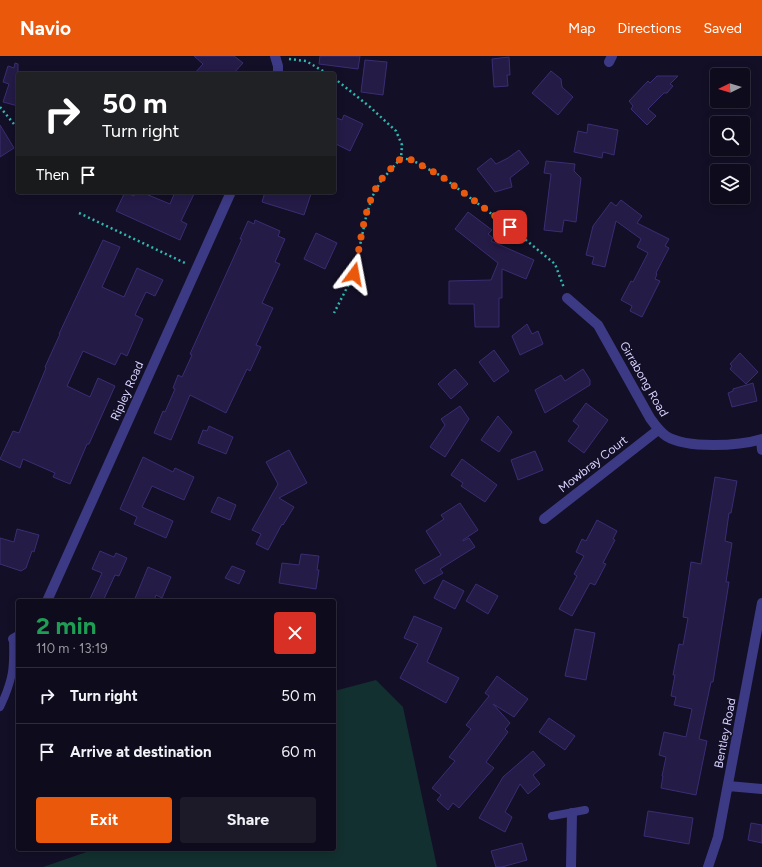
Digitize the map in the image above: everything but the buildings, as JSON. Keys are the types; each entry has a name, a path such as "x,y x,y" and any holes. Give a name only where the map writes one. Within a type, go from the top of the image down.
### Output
{"street":[{"path":"276,58 278,72"},
{"name":"Ripley Road","path":"48,599 230,194"},
{"name":"Girrabong Road","path":"567,298 598,325 658,430 668,437 680,441 705,445 762,443"},
{"name":"Mowbray Court","path":"544,519 658,430"},
{"name":"Bentley Road","path":"708,867 718,836 762,603"},
{"path":"728,786 762,789"},
{"path":"571,867 572,813"}],"lane":[{"path":"0,707 11,680 14,663 15,637"},
{"path":"552,816 585,810"}],"path":[{"path":"276,58 295,58 306,61 325,72"},
{"path":"334,313 354,274 366,217 372,197 381,181 401,158 402,145 396,131 370,107 336,80"},
{"path":"0,108 16,127"},
{"path":"401,158 412,160 441,176 521,236 555,264 567,298"},
{"path":"79,213 197,269"}],"green space":[{"path":"376,680 403,707 437,867 43,867 89,851 336,851 336,690"}],"route":[{"path":"354,274 366,217 372,197 381,181 401,158 412,160 441,176 510,227"}]}
